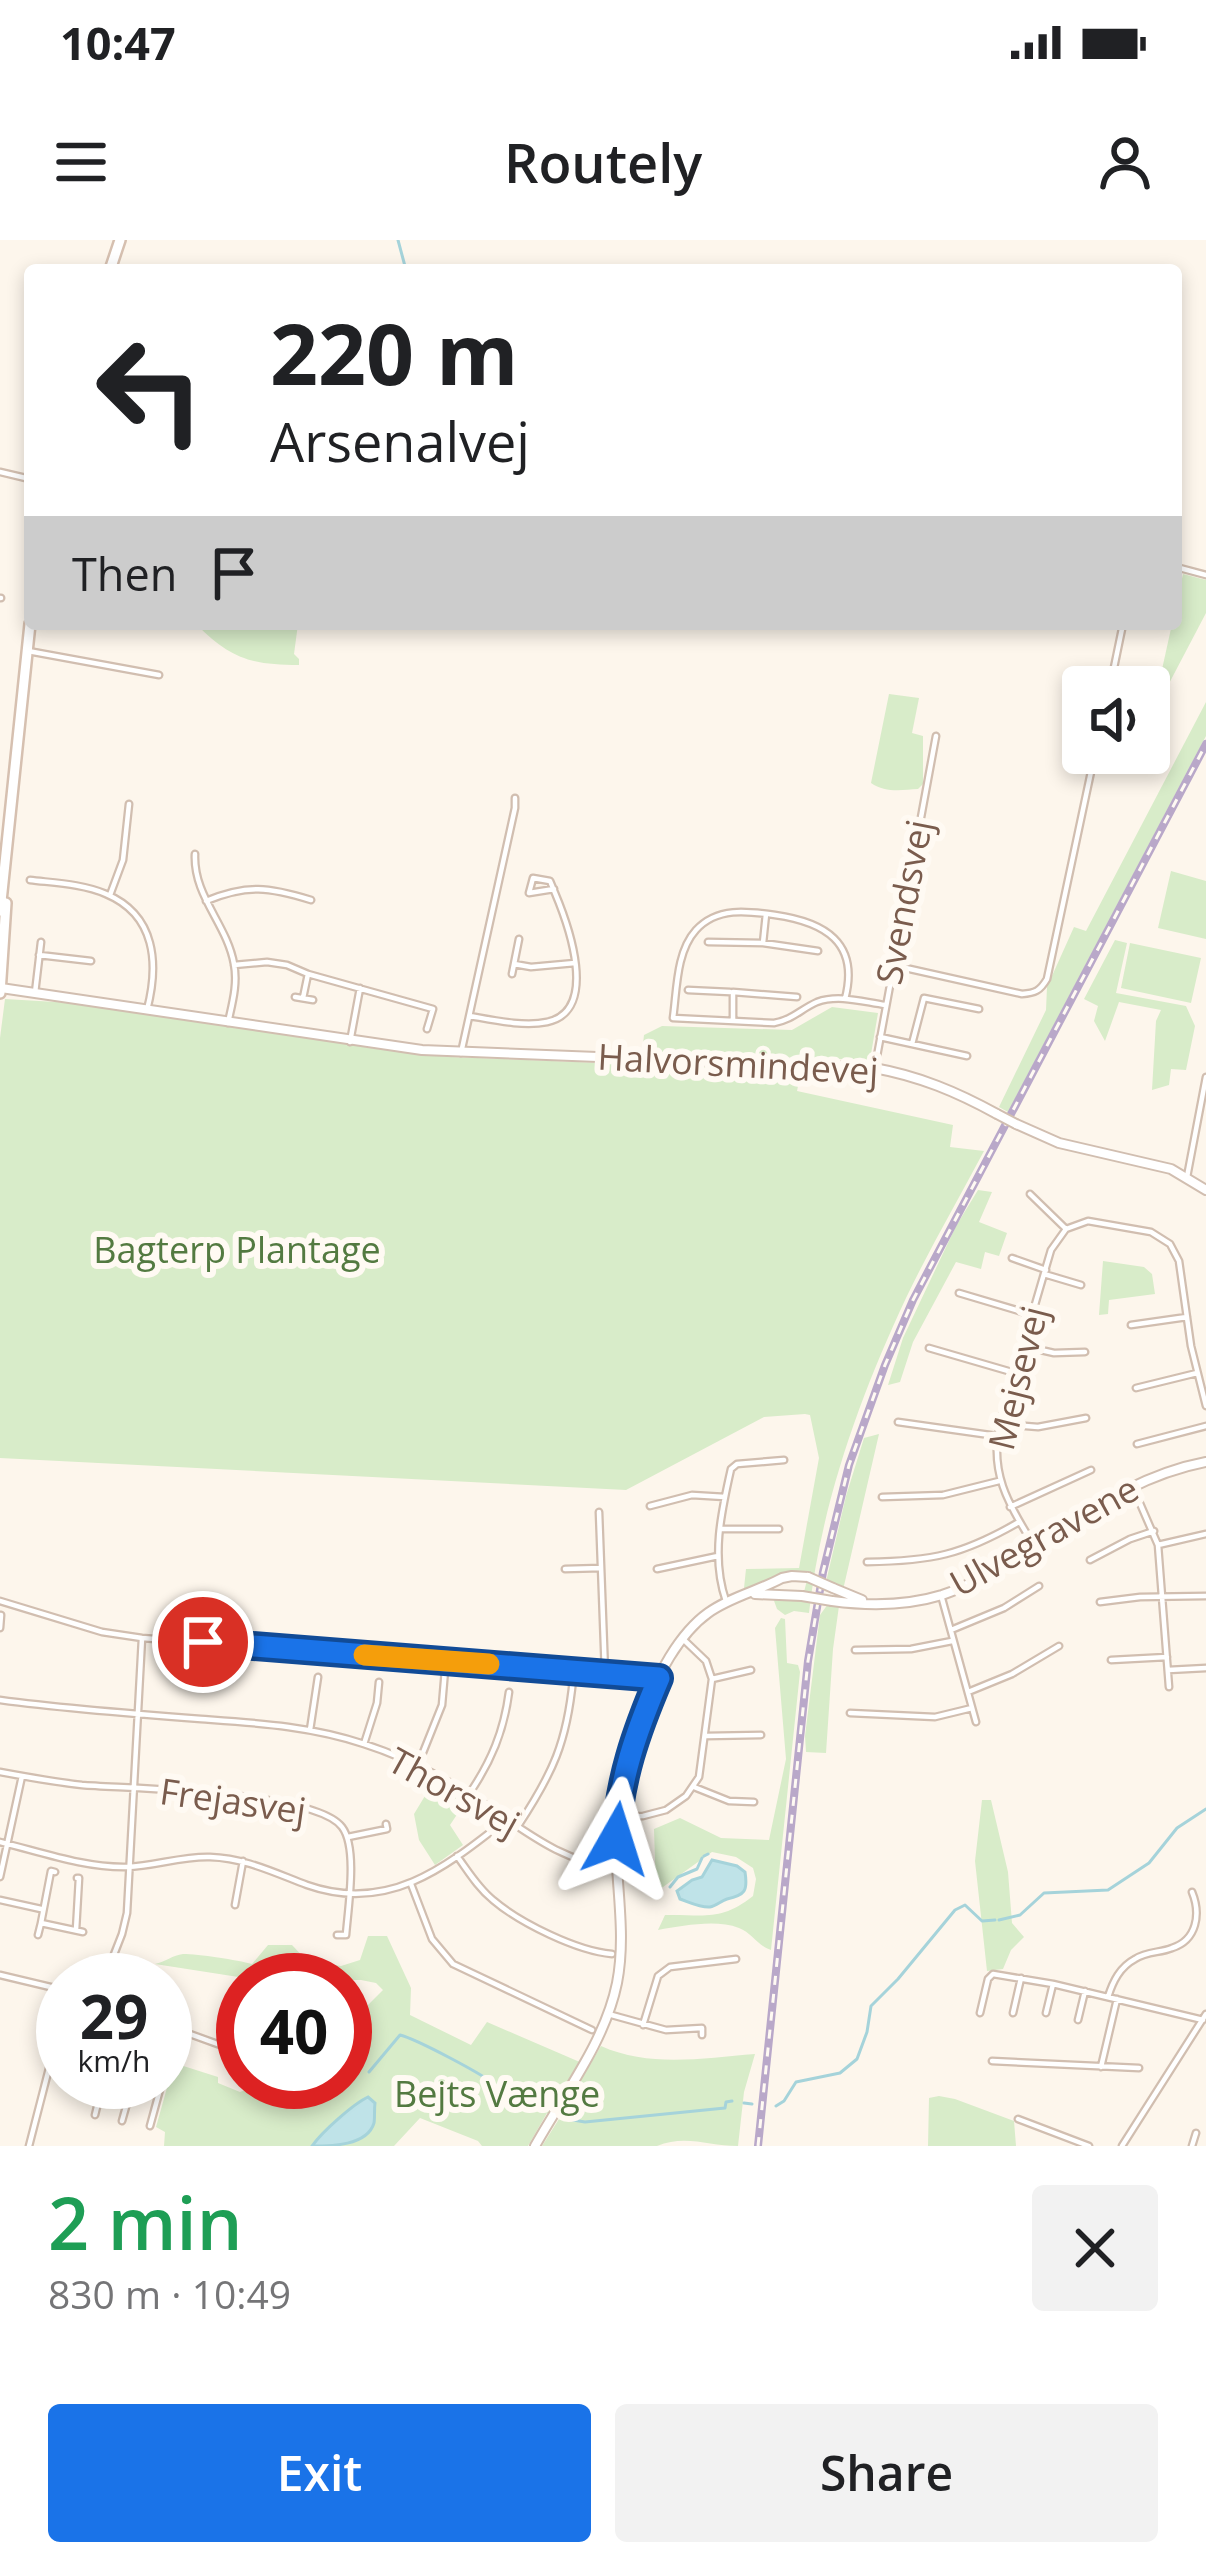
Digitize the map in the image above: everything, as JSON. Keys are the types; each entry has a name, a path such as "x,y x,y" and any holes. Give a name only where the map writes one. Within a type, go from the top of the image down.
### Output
{"main road":[{"path":"0,911 30,630"},
{"path":"0,990 5,874"}],"street":[{"path":"1114,666 1122,630"},
{"path":"28,651 159,674"},
{"name":"Svendsvej","path":"874,1068 936,736"},
{"path":"892,965 1022,994 1041,988 1047,979 1091,774"},
{"path":"461,1053 514,798"},
{"path":"2,808 13,802"},
{"path":"110,896 123,860 129,804"},
{"path":"195,854 195,874 234,965 228,1023"},
{"path":"30,880 110,896 142,924 154,954 148,1010"},
{"path":"206,902 254,888 311,900"},
{"path":"470,1016 539,1023 566,1012 577,978 572,933 554,889"},
{"path":"845,999 846,958 834,938 816,924 766,914 721,914 696,930 685,948 673,1018 787,1021 822,1000 885,1006"},
{"path":"763,943 766,914"},
{"path":"512,974 520,939"},
{"path":"35,993 40,942"},
{"path":"708,942 818,951"},
{"path":"39,955 91,962"},
{"path":"234,965 276,962 433,1009 427,1029"},
{"path":"514,964 575,963"},
{"path":"308,974 299,998 313,1000"},
{"path":"350,1042 360,988"},
{"name":"Halvorsmindevej","path":"0,990 350,1042 461,1053 874,1068 944,1087 1059,1142 1162,1166 1206,1190"},
{"path":"688,990 797,998"},
{"path":"733,992 733,1021"},
{"path":"912,1044 924,998 979,1009"},
{"path":"880,1037 967,1056"},
{"path":"1187,1177 1206,1077"},
{"path":"1030,1193 1066,1229 1099,1221 1151,1232 1170,1244 1179,1261 1206,1406"},
{"name":"Mejsevej","path":"1034,1546 999,1481 997,1436 1054,1244 1066,1229"},
{"path":"1012,1258 1045,1272"},
{"name":"Mejsevej","path":"1045,1272 1081,1285"},
{"path":"958,1293 1033,1315"},
{"path":"1131,1325 1187,1317"},
{"path":"1023,1346 1054,1353 1085,1352"},
{"path":"929,1348 1015,1373"},
{"path":"1136,1388 1197,1373"},
{"path":"1000,1424 1037,1427 1086,1418"},
{"path":"898,1422 997,1436"},
{"path":"1137,1444 1206,1426"},
{"path":"725,1601 718,1556 724,1497 733,1466 784,1460"},
{"name":"Ulvegravene","path":"747,1594 782,1593 881,1604 941,1595 990,1573 1132,1485 1206,1462"},
{"path":"1010,1507 1091,1470"},
{"path":"883,1497 943,1495 999,1481"},
{"path":"1132,1485 1158,1545 1169,1687"},
{"path":"650,1506 692,1496 724,1497"},
{"path":"599,1512 605,1673"},
{"path":"867,1562 913,1562 949,1555 1019,1522"},
{"path":"720,1529 779,1529"},
{"path":"1090,1560 1154,1531"},
{"path":"1158,1545 1206,1534"},
{"path":"657,1569 718,1556"},
{"path":"565,1569 602,1568"},
{"name":"Ulvegravene","path":"535,2146 595,2043 616,1990 620,1958 617,1817 626,1763 659,1678 682,1638 725,1601 792,1576 808,1577 857,1599 881,1604"},
{"path":"951,1630 1004,1608 1039,1586"},
{"path":"941,1595 976,1722"},
{"path":"1100,1602 1206,1596"},
{"path":"0,1601 102,1632 142,1637 659,1678"},
{"path":"0,1628 1,1615"},
{"path":"115,1953 127,1913 142,1637"},
{"path":"617,1817 666,1810 694,1787 702,1766 712,1679 706,1661 682,1638"},
{"path":"855,1650 911,1649 952,1641"},
{"path":"968,1692 1012,1674 1059,1646"},
{"path":"1111,1660 1167,1657"},
{"path":"1168,1670 1206,1667"},
{"path":"418,1765 442,1705 445,1670"},
{"path":"712,1679 751,1670"},
{"path":"310,1730 318,1676"},
{"path":"518,1826 560,1750 573,1679"},
{"path":"364,1744 379,1682"},
{"path":"469,1794 494,1753 509,1692"},
{"name":"Thorsvej","path":"0,1700 310,1730 364,1744 418,1765 577,1861 616,1868"},
{"path":"850,1713 935,1717 972,1708"},
{"path":"706,1736 760,1735"},
{"name":"Frejasvej","path":"0,1772 247,1797 331,1816 348,1837 350,1850 346,1935 337,1935"},
{"path":"0,1877 3,1843 22,1776"},
{"path":"694,1787 729,1801 754,1802"},
{"path":"3,1843 82,1862 130,1867 209,1857 243,1862 322,1889 374,1893 411,1884 508,1819"},
{"path":"348,1837 387,1829 386,1824"},
{"path":"457,1856 481,1889 503,1907 574,1946 611,1954"},
{"path":"235,1905 243,1862"},
{"path":"38,1935 51,1871 55,1872"},
{"path":"40,1923 79,1931 77,1878"},
{"path":"411,1884 432,1939 453,1964 592,2030"},
{"path":"1108,1997 1115,1978 1128,1964 1145,1954 1177,1947 1189,1937 1197,1915 1192,1892"},
{"path":"0,1900 44,1909"},
{"path":"643,2025 662,1970 736,1959"},
{"path":"0,1975 36,1984"},
{"path":"980,2012 989,1976 1053,1984 1204,2020 1122,2146"},
{"path":"1013,2013 1022,1978"},
{"path":"1046,2013 1053,1984"},
{"path":"1078,2020 1085,1991"},
{"path":"1101,2067 1117,1999"},
{"path":"608,2014 666,2030 702,2028 702,2035"},
{"path":"992,2061 1138,2068"},
{"path":"29,2146 39,2109"},
{"path":"95,2116 97,2109"},
{"path":"122,2121 125,2109"},
{"path":"150,2126 155,2109"},
{"path":"1018,2119 1089,2146"},
{"path":"1192,2146 1196,2133"}],"green space":[{"path":"1183,574 1206,580 1206,613 1170,682 1170,666 1163,666 1171,630 1182,630"},
{"path":"203,630 297,630 294,654 299,665 242,657"},
{"path":"889,694 919,698 912,733 923,736 923,784 918,789 888,790 871,783"},
{"path":"1206,702 1206,736 1008,1112 999,1107 1046,1010 1047,987 1074,927 1086,931"},
{"path":"1171,871 1206,881 1206,939 1158,928"},
{"path":"1115,940 1127,943 1116,993 1186,1006 1195,1026 1186,1070 1171,1069 1169,1085 1152,1090 1156,1021 1161,1010 1119,1002 1105,1041 1094,1021 1098,1006 1084,999"},
{"path":"1130,943 1201,958 1191,1003 1121,988"},
{"name":"Bagterp Plantage","path":"5,999 73,1003 451,1057 801,1071 797,1091 953,1125 950,1147 984,1151 906,1298 858,1412 823,1532 809,1613 785,1615 773,1598 802,1600 808,1576 800,1573 754,1590 744,1588 746,1569 799,1568 819,1458 810,1415 805,1414 764,1417 626,1490 0,1458 0,1038"},
{"path":"832,1007 878,1013 870,1060 642,1053 644,1035 662,1026 792,1030"},
{"path":"978,1190 992,1192 979,1222 1007,1233 999,1256 985,1252 981,1269 956,1262 913,1342 900,1382 888,1385 903,1338"},
{"path":"1103,1261 1144,1267 1152,1274 1155,1294 1109,1300 1108,1314 1099,1315"},
{"path":"879,1434 843,1590 826,1582 864,1438"},
{"path":"828,1604 839,1606 826,1753 806,1752 820,1615"},
{"path":"785,1619 787,1663 798,1665 800,1672 771,1950 730,1925 658,1930 665,1915 721,1913 753,1896 753,1868 736,1857 712,1852 656,1892 654,1829 680,1818 721,1838 769,1840 786,1759 775,1628"},
{"path":"434,1781 466,1801 450,1825 463,1845 435,1865 419,1840 414,1814"},
{"path":"982,1800 991,1800 1008,1872 1012,1923 1024,1937 1011,1950 1003,1969 987,1971 975,1861"},
{"name":"Bejts Vænge","path":"368,1936 387,1936 411,1988 410,2015 471,2045 487,2022 589,2066 601,2046 658,2059 755,2054 744,2092 738,2146 687,2141 657,2146 542,2146 559,2119 547,2113 528,2146 482,2146 420,2118 394,2146 164,2146 165,2132 156,2127 161,2109 192,2109 192,2069 216,2076 216,2109 372,2109 372,2001 383,1990 372,1982 372,1953 362,1953"},
{"name":"Bejts Vænge","path":"268,1945 292,1945 300,1953 261,1953"},
{"name":"Bejts Vænge","path":"192,1955 216,1958 216,1973 192,1970"},
{"path":"939,2096 1014,2121 1016,2146 928,2146 929,2098"}],"water":[{"path":"712,1860 745,1872 744,1891 710,1907 680,1899 677,1891 702,1877"},
{"path":"372,2100 375,2103 374,2121 364,2136 348,2143 312,2146 350,2109 372,2109"}],"waterway":[{"path":"398,240 404,264"},
{"path":"999,1920 1020,1915 1044,1893 1108,1890 1149,1863 1177,1828 1206,1809"},
{"path":"704,1856 708,1854"},
{"path":"670,1887 678,1877 697,1869 702,1858"},
{"path":"776,2106 796,2082 840,2073 857,2059 871,2006 955,1910 965,1905 982,1921 995,1920"},
{"path":"372,2068 400,2035 479,2074 496,2086 507,2103 549,2106"},
{"path":"563,2114 585,2122 725,2108 732,2101"},
{"path":"744,2103 752,2104"}],"railway":[{"path":"758,2146 808,1661 849,1465 913,1300 1206,744"}],"slow traffic":[{"path":"364,1655 489,1664"}],"route":[{"path":"203,1642 659,1678 626,1763 616,1839"}]}
